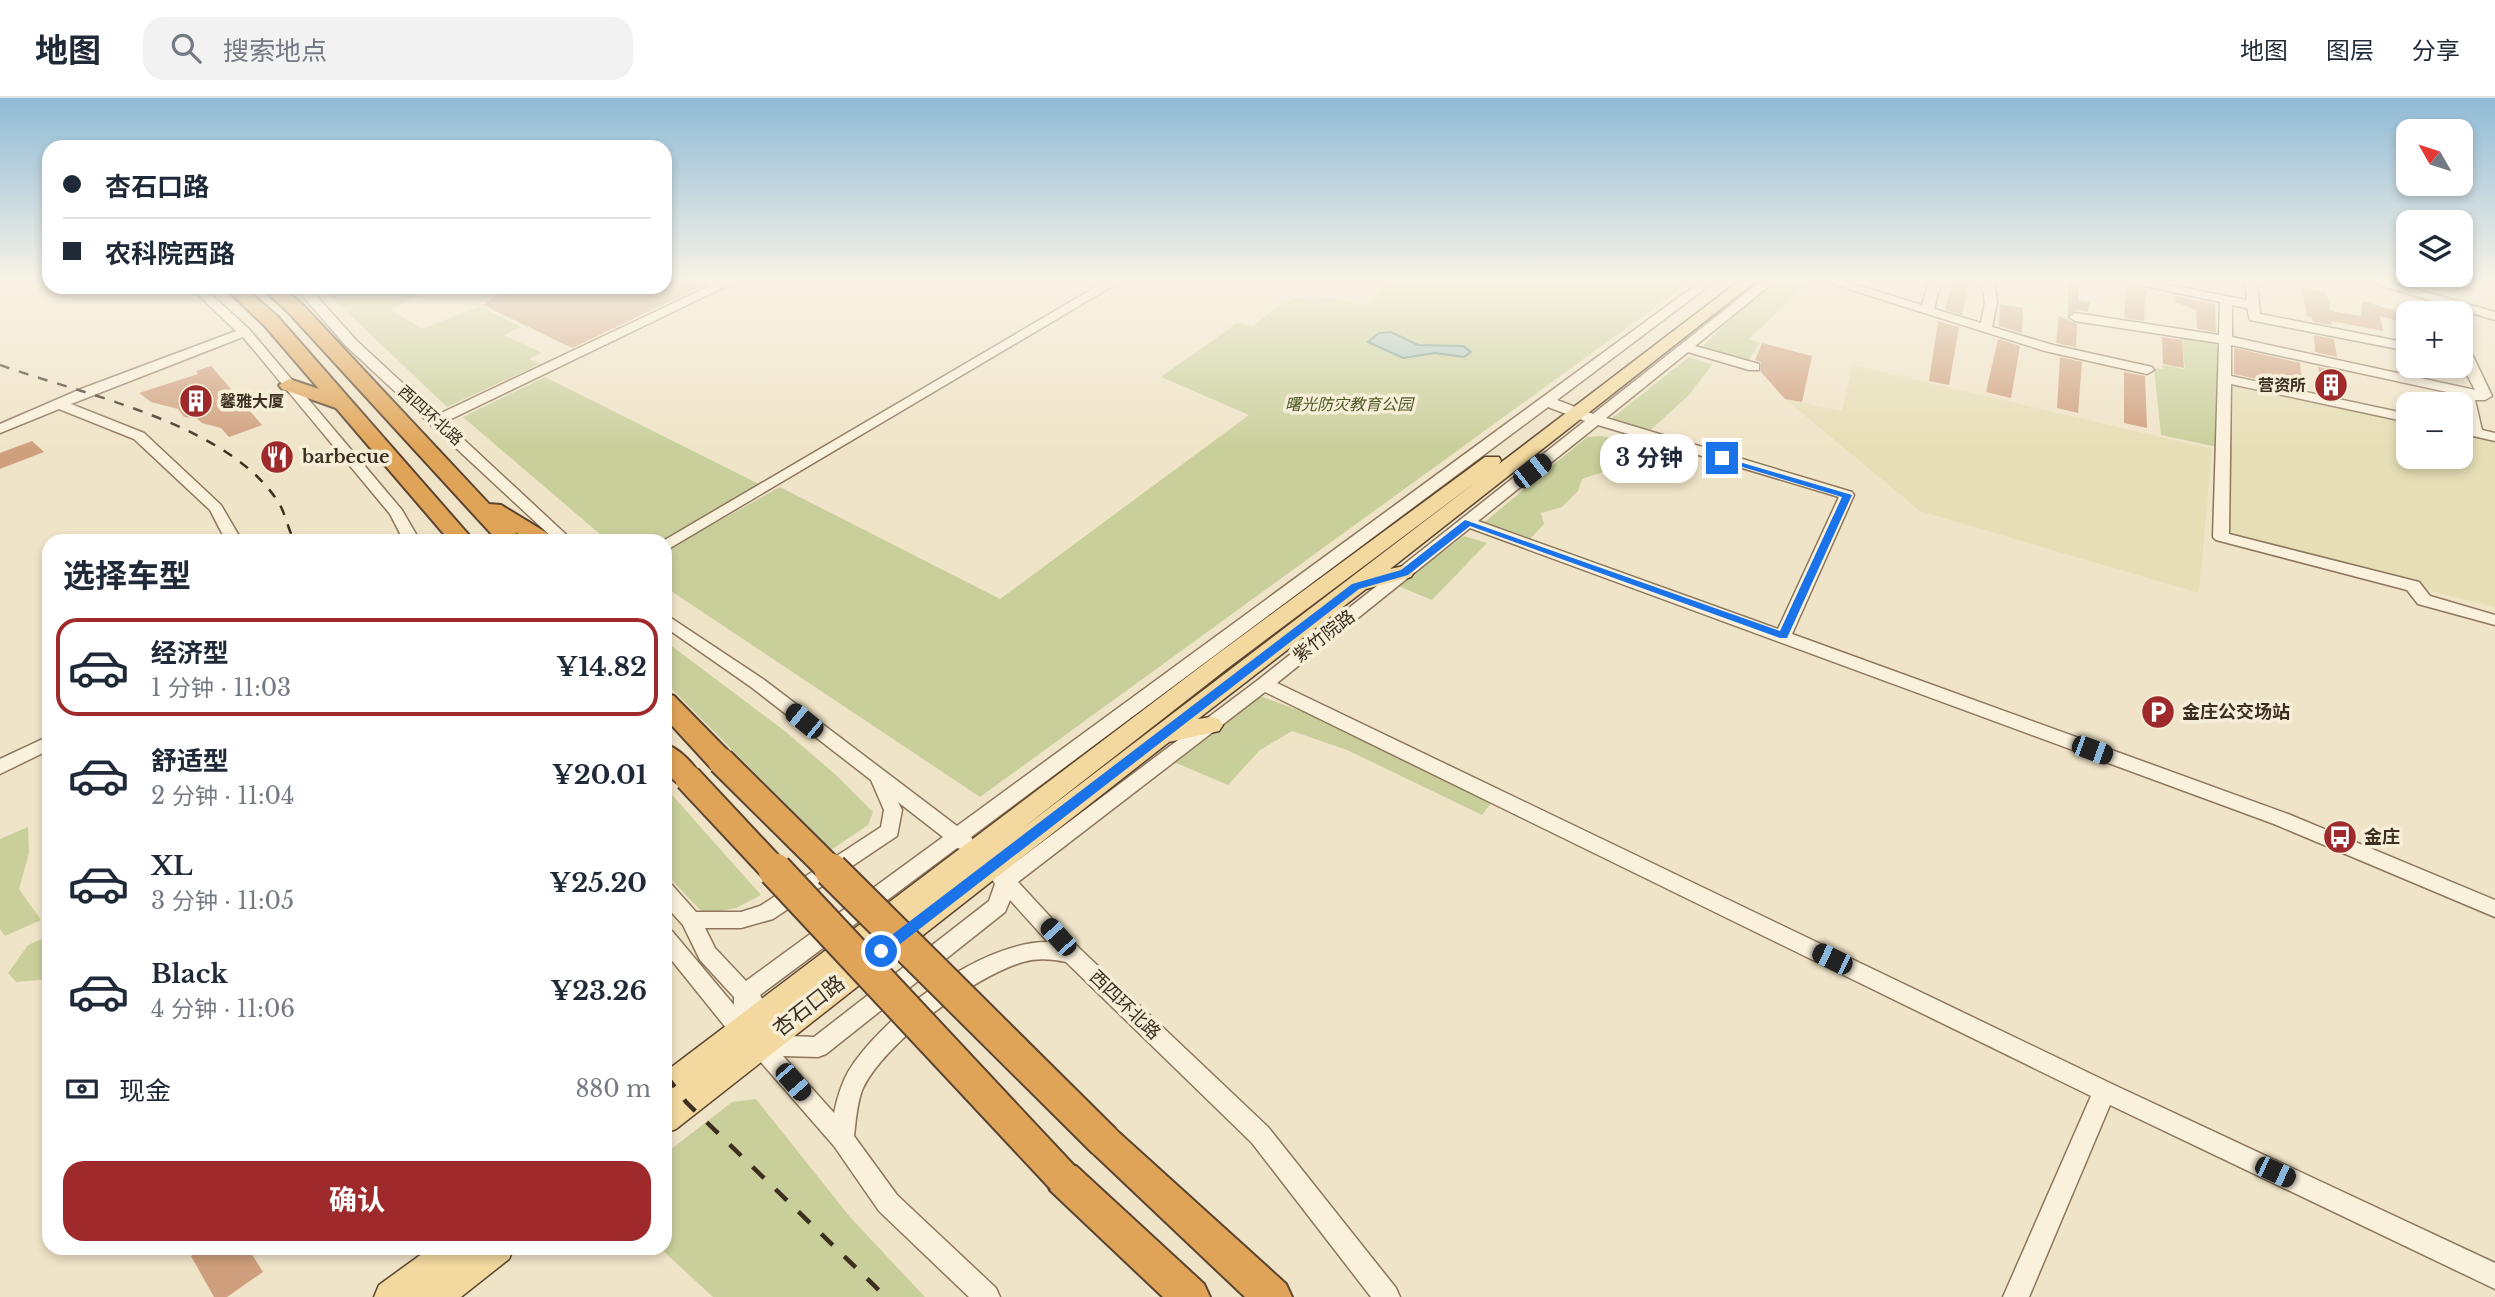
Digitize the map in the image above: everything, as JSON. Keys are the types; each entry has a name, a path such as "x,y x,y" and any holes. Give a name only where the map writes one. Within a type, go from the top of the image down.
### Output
{"highway":[{"path":"285,337 456,534"},
{"name":"西四环北路","path":"322,337 504,534"},
{"path":"349,342 364,381"},
{"path":"289,385 345,405"},
{"path":"469,497 537,534"},
{"path":"429,505 439,534"},
{"path":"672,709 1104,1141 1273,1297"},
{"path":"672,761 1063,1178 1191,1297"}],"main road":[{"name":"紫竹院路","path":"981,860 1163,735 1355,586 1661,337"},
{"name":"紫竹院路","path":"981,860 1220,663 1440,501 1678,337"},
{"path":"1654,356 1694,344"},
{"path":"1401,510 1440,501"},
{"path":"1355,586 1405,572"},
{"path":"1163,735 1211,725"},
{"name":"杏石口路","path":"672,1085 751,1039 766,1014 981,860"},
{"name":"杏石口路","path":"672,1112 751,1039 981,860"},
{"path":"391,1297 447,1255"},
{"path":"434,1297 489,1255"}],"street":[{"path":"0,429 232,337"},
{"path":"249,337 397,513 408,534"},
{"name":"西四环北路","path":"345,337 519,493 558,534"},
{"path":"437,420 613,337"},
{"path":"672,542 763,483 1017,337"},
{"name":"紫竹院路","path":"981,860 1211,725 1264,684 1468,522 1572,411 1650,337"},
{"name":"紫竹院路","path":"981,860 1401,510 1702,337"},
{"path":"2016,337 2050,348 2147,370"},
{"path":"2206,337 2485,396"},
{"path":"2226,337 2221,537 2413,586 2424,600 2495,620"},
{"path":"2358,337 2396,345"},
{"path":"1694,344 1754,367"},
{"path":"2473,370 2485,396"},
{"path":"2224,379 2396,415"},
{"path":"2476,433 2467,396 2485,396"},
{"path":"60,404 139,436 216,508 230,534"},
{"path":"1572,411 1847,495 1783,636"},
{"path":"2473,432 2495,437"},
{"path":"1468,522 2281,819 2495,909"},
{"name":"西四环北路","path":"672,624 757,683 981,860 1073,954 1260,1135 1387,1297"},
{"path":"1264,684 2104,1091 2495,1276"},
{"path":"4,759 42,745"},
{"path":"691,920 741,920 766,913 890,831 893,810 877,778"},
{"path":"745,994 981,860 998,906 818,1047 751,1039"},
{"path":"672,899 691,920 707,954"},
{"path":"672,932 707,954 766,1014"},
{"path":"672,945 751,1039 842,1138 888,1203 987,1297"},
{"path":"842,1138 854,1083 867,1063 883,1043 932,1003 985,969 1025,953 1056,951 1073,954"},
{"path":"745,994 751,1039"},
{"path":"2016,1297 2104,1091"}],"shaded area":[{"path":"1853,365 2212,449 2199,593 1920,511 1785,399 1842,411"},
{"path":"2226,381 2396,417 2396,469 2473,469 2473,434 2495,439 2495,607 2227,540"}],"green space":[{"path":"373,337 508,337 542,353 529,359 540,364 447,407"},
{"name":"曙光防灾教育公园","path":"1217,337 1614,337 980,797 672,592 672,547 780,487 1000,599 1249,415 1161,377"},
{"path":"1712,337 1751,337 1749,339 1760,343 1748,361 1699,350"},
{"path":"2182,338 2223,346 2217,447 2161,435 2154,368 2163,369 2162,365 2185,369"},
{"path":"1689,357 1712,365 1689,395 1646,434 1607,422"},
{"path":"545,377 763,486 672,537 672,534 600,534 463,417"},
{"path":"1602,436 1628,442 1628,447 1607,456 1603,472 1582,479 1578,491 1562,507 1541,513 1544,524 1528,541 1481,525 1587,437"},
{"path":"1464,536 1487,543 1432,600 1398,586"},
{"path":"672,646 786,732 836,775 873,812 868,825 831,850 672,689"},
{"path":"1260,696 1342,726 1492,802 1482,815 1347,750 1292,731 1260,750 1228,785 1169,760 1181,751 1188,753"},
{"path":"672,795 761,895 736,908 704,914 672,880"},
{"path":"28,827 29,853 19,889 41,920 5,936 0,929 0,839"},
{"path":"42,939 42,980 16,982 8,973 28,945"},
{"path":"756,1099 850,1217 925,1297 713,1297 668,1255 672,1255 672,1149 732,1102"}],"water":[{"path":"1374,337 1401,337 1418,345 1463,346 1471,352 1464,357 1435,353 1403,358 1368,342"}],"building":[{"path":"549,337 595,337 572,348"},
{"path":"1936,337 1957,337 1949,385 1929,381"},
{"path":"2057,337 2076,337 2076,347 2056,343"},
{"path":"2162,337 2182,340 2184,368 2163,364"},
{"path":"2314,337 2334,339 2337,357 2315,352"},
{"path":"1998,339 2020,346 2011,398 1986,392"},
{"path":"1762,343 1812,356 1802,402 1785,399 1761,372 1761,362 1755,360"},
{"path":"2234,348 2300,363 2303,389 2234,374"},
{"path":"2060,357 2082,362 2078,413 2057,408"},
{"name":"馨雅大厦","path":"211,366 262,425 229,437 221,428 202,423 196,418 184,417 178,409 151,402 139,393 198,374 196,371"},
{"name":"营资所","path":"2318,367 2338,371 2344,397 2323,393"},
{"path":"2124,372 2145,376 2147,428 2124,423"},
{"path":"32,441 44,452 0,469 0,453"},
{"path":"252,1255 263,1272 227,1297 214,1297 191,1256"}],"railway":[{"path":"0,365 154,416 228,453 258,477 280,505 292,534"},
{"path":"672,1083 686,1102 886,1297"}],"place":[{"name":"营资所","path":"2331,385"},
{"name":"馨雅大厦","path":"196,401"},
{"name":"barbecue","path":"277,457"},
{"name":"金庄公交场站","path":"2158,712"},
{"name":"金庄","path":"2340,837"}],"route":[{"path":"881,951 1355,586 1405,572 1468,522 1783,636 1847,495 1722,458"}]}
